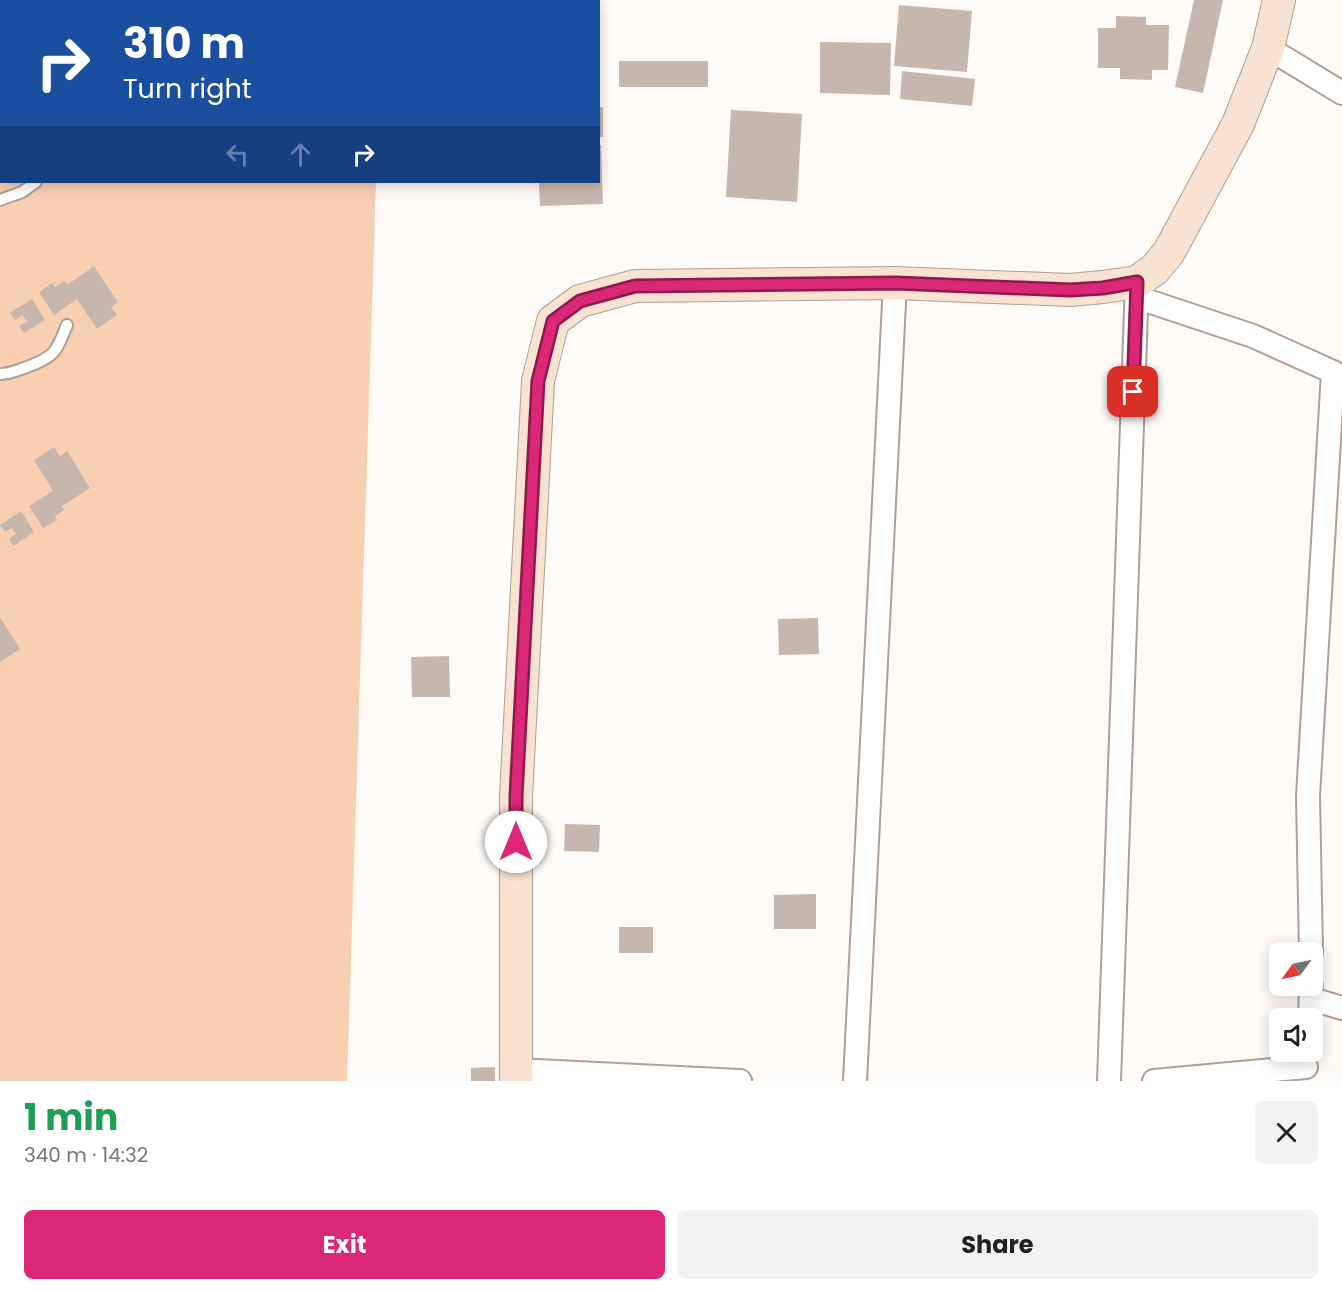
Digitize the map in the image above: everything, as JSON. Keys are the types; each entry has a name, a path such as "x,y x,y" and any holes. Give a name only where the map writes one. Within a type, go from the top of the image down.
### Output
{"street":[{"path":"1109,1081 1137,290 1169,252 1238,124 1268,48 1279,0"},
{"path":"1268,48 1342,93"},
{"path":"855,1081 896,283"},
{"path":"740,1081 516,1076 516,796 538,381 553,321 580,301 635,286 896,283 1070,290 1103,288 1137,290 1253,336 1337,376 1308,796 1311,942"},
{"path":"1311,1001 1342,1008"},
{"path":"1154,1081 1306,1067"}],"lane":[{"path":"0,200 22,192 35,183"},
{"path":"0,374 8,374 48,359 58,348 67,325"}],"shaded area":[{"path":"0,183 376,183 347,1081 0,1081"}],"building":[{"path":"1194,0 1223,0 1203,93 1175,87"},
{"path":"899,5 972,11 967,72 894,66"},
{"path":"1116,16 1146,17 1146,25 1169,25 1168,70 1152,70 1152,80 1120,79 1120,68 1098,68 1098,28 1116,28"},
{"path":"820,42 891,43 890,95 820,93"},
{"path":"619,61 708,61 708,87 619,87"},
{"path":"902,71 975,79 972,106 900,99"},
{"path":"600,107 603,107 603,137 600,137"},
{"path":"731,110 802,114 797,202 726,197"},
{"path":"601,145 603,204 540,206 539,183 600,183"},
{"path":"94,266 118,302 111,307 117,315 97,329 77,299 54,315 39,292 52,283 55,287 64,281 67,285"},
{"path":"32,299 45,320 24,333 19,326 27,321 22,315 15,320 10,313"},
{"path":"54,447 60,456 67,451 90,488 62,506 64,510 55,516 57,520 43,528 29,506 53,491 34,460"},
{"path":"21,511 34,532 13,546 9,539 16,534 12,528 5,532 0,525"},
{"path":"0,617 20,649 0,662"},
{"path":"818,618 819,654 779,655 778,619"},
{"path":"449,656 450,697 412,697 411,657"},
{"path":"565,824 600,825 599,852 564,851"},
{"path":"816,894 816,929 774,929 774,895"},
{"path":"619,927 653,927 653,953 619,953"},
{"path":"495,1067 495,1081 471,1081 471,1068"}],"route":[{"path":"516,842 516,796 538,381 553,321 580,301 635,286 896,283 1070,290 1103,288 1137,282 1133,392"}]}
